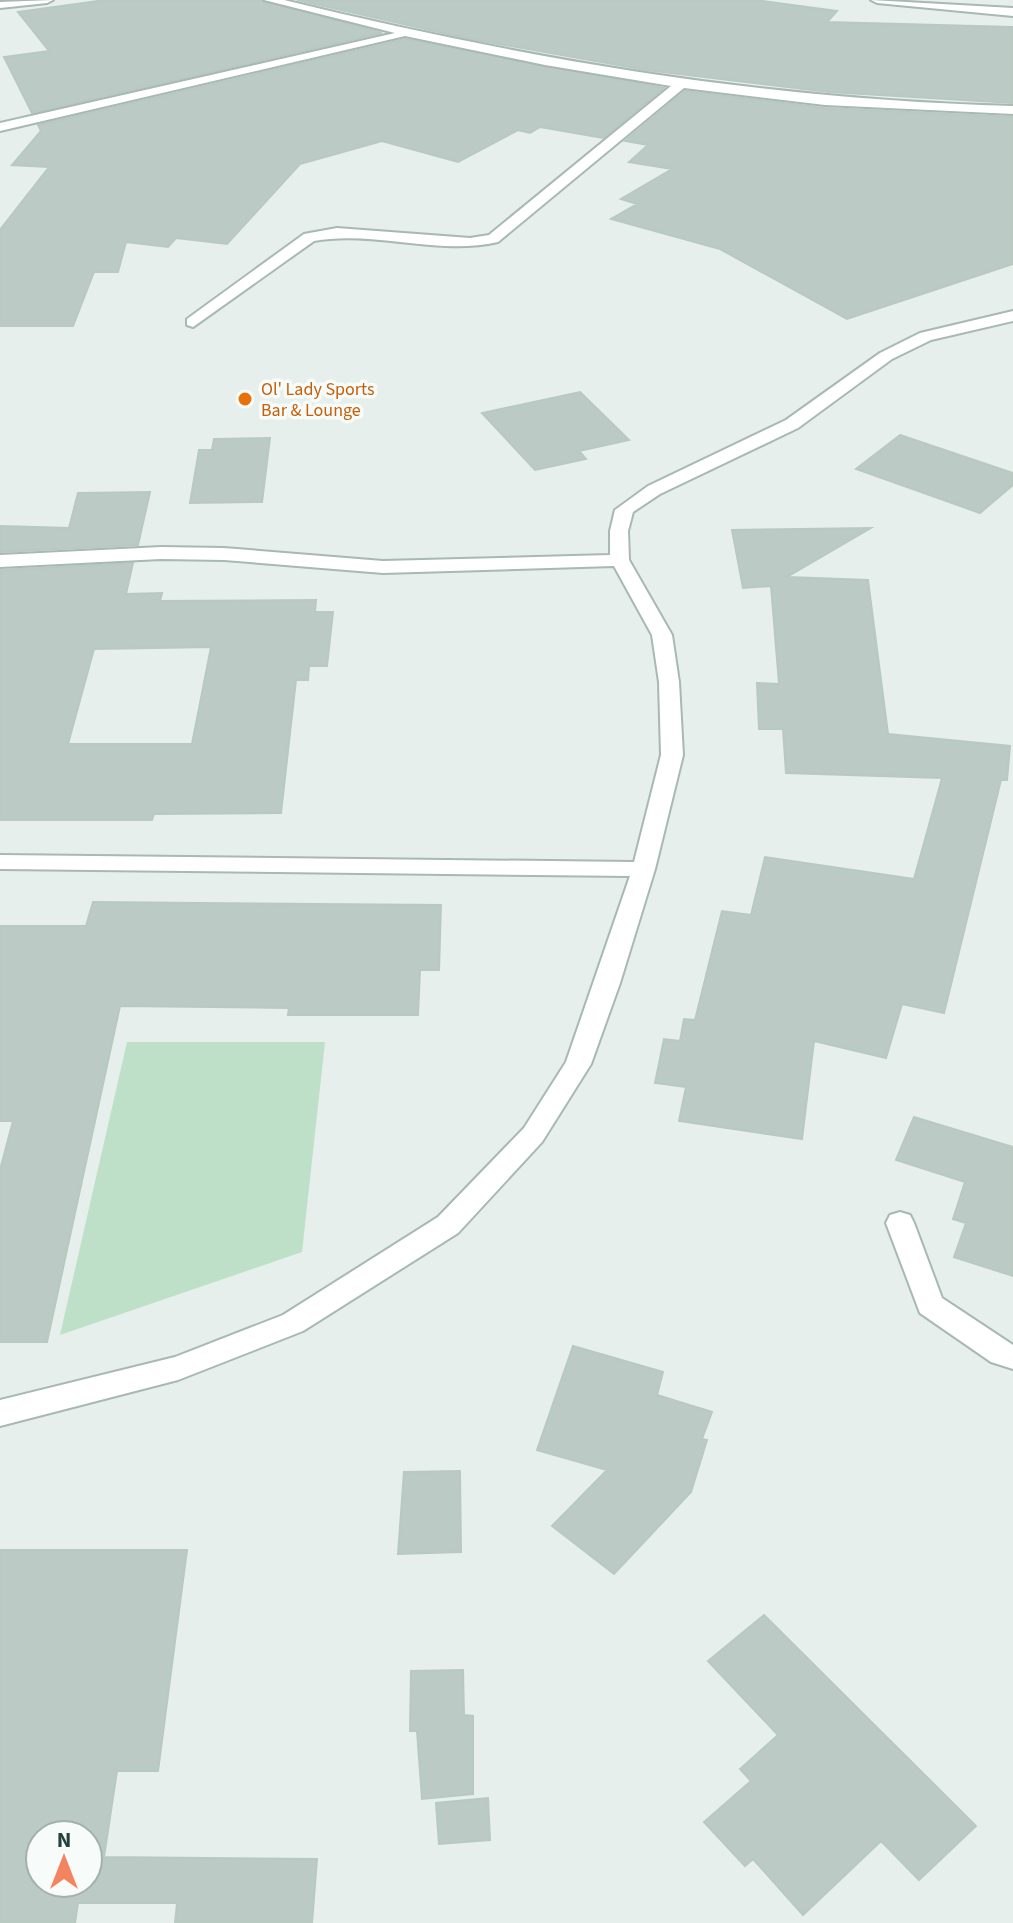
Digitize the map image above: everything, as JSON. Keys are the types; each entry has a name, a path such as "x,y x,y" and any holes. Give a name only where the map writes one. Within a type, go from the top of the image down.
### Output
{"street":[{"path":"0,5 47,0"},
{"path":"270,0 406,34 682,84 809,101 1013,110"},
{"path":"877,0 1013,12"},
{"path":"0,127 406,34"},
{"path":"193,322 309,237 337,232 470,242 493,239 682,84"},
{"path":"0,1413 178,1368 293,1323 448,1225 533,1135 578,1064 644,869 672,755 669,682 662,635 620,560 619,531 624,510 654,490 792,424 886,356 926,336 1013,316"},
{"path":"0,561 161,553 224,554 383,567 620,560"},
{"path":"0,862 644,869"},
{"path":"900,1223 930,1305 1001,1354 1013,1357"}],"green space":[{"path":"127,1042 325,1042 302,1252 60,1335"}],"building":[{"path":"105,0 261,0 382,33 32,113 4,57 49,51 18,12"},
{"path":"297,0 755,0 837,11 827,22 1013,27 1013,103 829,92 646,70 465,38"},
{"path":"405,39 664,88 603,138 540,127 530,133 518,130 458,162 382,141 300,164 227,244 176,238 168,247 126,242 118,272 94,272 73,326 0,326 0,230 49,167 12,165 41,131 38,125"},
{"path":"685,91 825,108 1013,117 1013,264 847,319 720,249 611,219 637,204 621,199 672,169 629,162 648,145 625,141"},
{"path":"580,392 629,440 579,451 586,459 535,470 482,413"},
{"path":"900,435 1013,473 1013,485 980,513 856,469"},
{"path":"270,438 262,502 190,503 199,450 212,450 214,439"},
{"path":"150,492 138,545 0,552 0,526 69,528 78,493"},
{"path":"871,528 787,577 868,580 888,734 1010,746 1007,780 1001,780 944,1013 902,1004 886,1058 814,1041 802,1139 679,1121 686,1087 655,1083 664,1039 680,1041 684,1019 695,1020 722,911 751,915 765,857 914,879 942,778 786,773 783,729 759,729 757,683 779,684 771,586 743,588 732,530"},
{"path":"133,563 126,594 162,593 160,601 316,600 315,612 333,612 327,666 309,666 308,680 296,680 281,813 154,814 152,820 0,820 0,570","holes":["211,647 192,744 68,744 94,649"]},
{"path":"93,902 441,905 439,970 420,970 418,1015 288,1015 289,1008 120,1006 47,1342 0,1342 0,1170 13,1121 0,1121 0,926 86,926"},
{"path":"914,1117 1013,1147 1013,1276 954,1257 966,1223 953,1219 965,1182 896,1160"},
{"path":"573,1346 663,1372 657,1395 712,1412 702,1439 707,1440 691,1492 614,1574 552,1526 607,1470 537,1450"},
{"path":"460,1471 461,1552 398,1554 404,1472"},
{"path":"0,1550 187,1550 158,1771 117,1771 104,1857 317,1859 312,1923 175,1923 177,1903 78,1903 75,1923 0,1923"},
{"path":"764,1615 976,1826 919,1880 881,1841 803,1915 753,1859 745,1866 704,1822 751,1781 740,1769 778,1735 708,1661"},
{"path":"463,1670 464,1715 473,1716 473,1794 422,1799 417,1731 410,1731 411,1671"},
{"path":"488,1798 490,1840 439,1844 436,1803"}],"place":[{"name":"Ol' Lady Sports Bar & Lounge","path":"245,399"}]}
